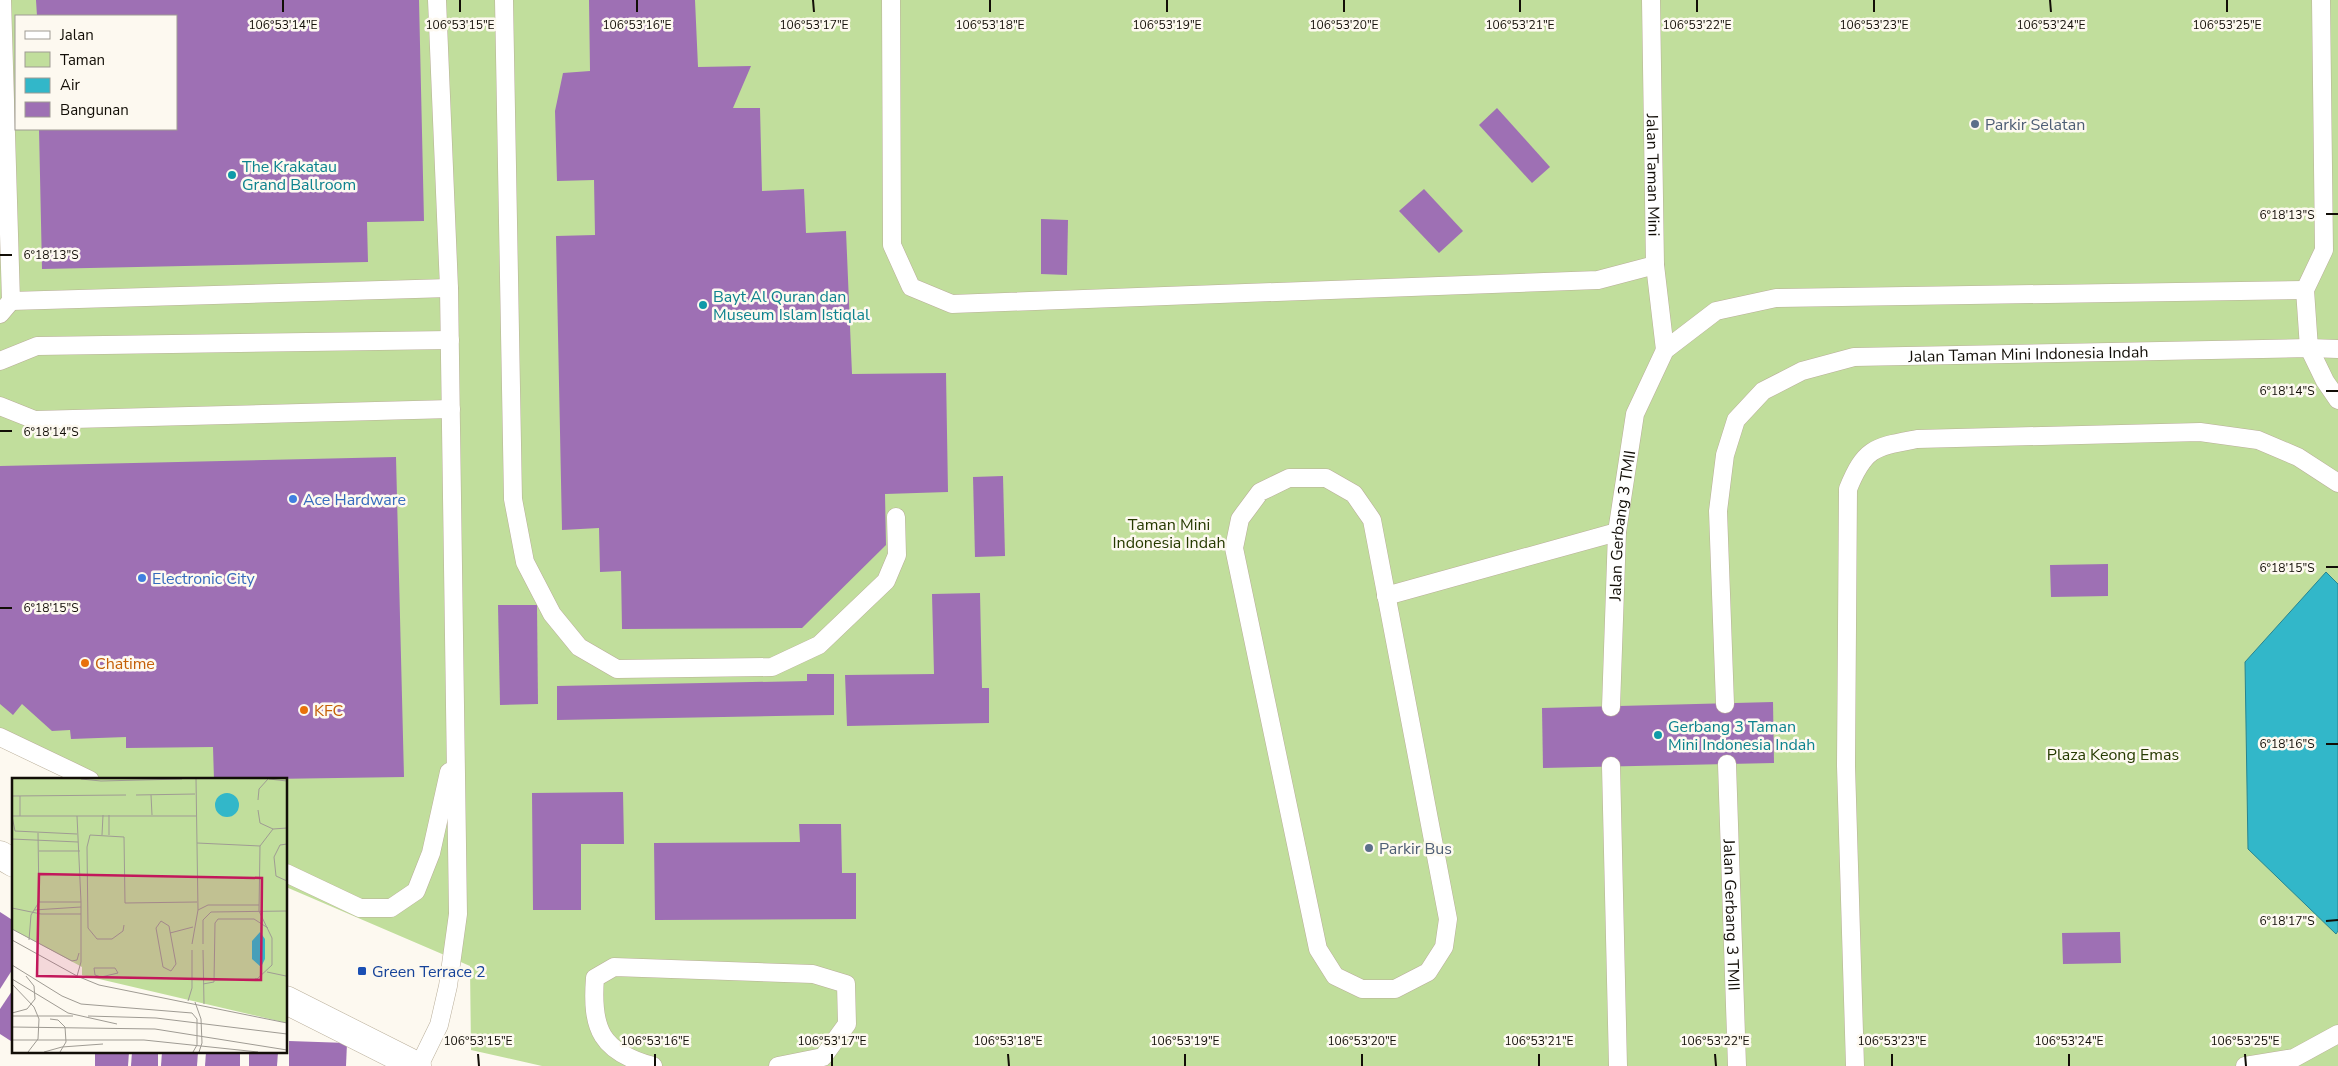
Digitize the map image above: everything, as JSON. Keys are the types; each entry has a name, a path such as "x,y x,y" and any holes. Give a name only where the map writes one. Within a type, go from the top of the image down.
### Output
{"main road":[{"path":"0,855 12,862"},
{"path":"288,1001 418,1066"}],"lane":[{"path":"2,0 6,307 449,288"},
{"path":"418,1066 439,1025 448,986 458,914 449,288 437,0"},
{"path":"504,0 513,499 525,562 552,614 579,647 617,669 772,667 819,645 886,581 896,555 896,517"},
{"path":"890,0 892,246 911,287 952,304 1598,280 1656,265"},
{"name":"Jalan Taman Mini","path":"1651,0 1656,265 1665,350"},
{"path":"2321,0 2324,250 2305,290 2309,348 2325,381 2338,400"},
{"path":"1665,350 1716,311 1776,298 2305,290"},
{"path":"0,361 37,346 450,340"},
{"name":"Jalan Taman Mini Indonesia Indah","path":"1725,704 1718,511 1725,455 1736,420 1763,391 1802,371 1854,357 2338,349"},
{"name":"Jalan Gerbang 3 TMII","path":"1611,707 1618,532 1634,414 1665,350"},
{"path":"0,406 35,420 451,409"},
{"path":"1855,1066 1846,766 1848,489 1858,466 1878,446 1917,439 2200,432 2258,440 2298,458 2338,482"},
{"path":"1289,478 1326,478 1354,494 1372,520 1386,596 1448,919 1444,947 1428,972 1395,989 1362,989 1334,976 1318,949 1234,548 1240,518 1260,492 1289,478"},
{"path":"1386,596 1618,532"},
{"path":"0,737 86,778"},
{"path":"288,874 360,908 391,908 416,892 431,853 455,745"},
{"name":"Jalan Gerbang 3 TMII","path":"1726,764 1737,1066"},
{"path":"1611,766 1618,1066"},
{"path":"653,1066 642,1063 610,1046 596,1024 593,1003 595,978 614,967 813,974 846,984 848,1024 823,1057 778,1066"},
{"path":"2245,1066 2294,1058 2338,1034"}],"green space":[{"name":"Taman Mini Indonesia Indah","path":"0,0 2338,0 2338,1066 542,1066 471,1050 470,966 288,888 288,778 65,778 0,744"}],"water":[{"path":"2326,572 2338,584 2338,931 2336,934 2248,849 2245,662"}],"building":[{"name":"The Krakatau Grand Ballroom","path":"36,0 419,0 424,221 367,222 368,262 42,269 39,130 178,130 178,15 37,15"},
{"name":"Bayt Al Quran dan Museum Islam Istiqlal","path":"589,0 695,0 698,67 751,66 733,108 760,108 762,191 804,189 806,233 846,231 852,374 946,373 948,492 885,494 886,545 802,628 622,629 621,571 600,572 599,528 562,530 556,236 595,235 594,180 557,181 555,111 563,73 590,71"},
{"path":"1497,108 1550,167 1532,183 1479,125"},
{"path":"1424,189 1463,231 1439,253 1399,211"},
{"path":"1041,219 1068,220 1067,275 1041,274"},
{"path":"396,457 404,777 214,778 213,747 126,748 126,737 71,739 70,730 52,731 22,704 13,715 0,704 0,466"},
{"path":"1003,476 1005,556 975,557 973,477"},
{"path":"2108,564 2108,596 2051,597 2050,565"},
{"path":"980,593 982,688 989,688 989,723 847,726 845,675 934,674 932,594"},
{"path":"498,605 537,605 538,704 500,705"},
{"path":"807,674 834,674 834,715 557,720 557,686 807,681"},
{"name":"Gerbang 3 Taman Mini Indonesia Indah","path":"1773,702 1774,763 1543,768 1542,708"},
{"path":"623,792 624,844 581,844 581,910 533,910 532,793"},
{"path":"799,824 841,824 842,873 856,873 856,919 655,920 654,843 800,842"},
{"path":"0,912 12,920 12,970 0,989"},
{"path":"2120,932 2121,963 2063,964 2062,933"},
{"path":"12,991 12,1042 0,1034 0,1009"},
{"path":"289,1041 347,1043 346,1066 289,1066"},
{"path":"95,1054 129,1054 128,1066 95,1066"},
{"path":"132,1054 158,1054 158,1066 131,1066"},
{"path":"162,1054 198,1054 197,1066 161,1066"},
{"path":"206,1054 240,1054 240,1066 205,1066"},
{"path":"249,1054 278,1054 277,1066 249,1066"}],"place":[{"name":"Parkir Selatan","path":"1975,124"},
{"name":"The Krakatau Grand Ballroom","path":"232,175"},
{"name":"Bayt Al Quran dan Museum Islam Istiqlal","path":"703,305"},
{"name":"Ace Hardware","path":"293,499"},
{"name":"Electronic City","path":"142,578"},
{"name":"Chatime","path":"85,663"},
{"name":"KFC","path":"304,710"},
{"name":"Gerbang 3 Taman Mini Indonesia Indah","path":"1658,735"},
{"name":"Parkir Bus","path":"1369,848"},
{"name":"Green Terrace 2","path":"362,971"}],"park label":[{"name":"Plaza Keong Emas","path":"2113,754"}]}
